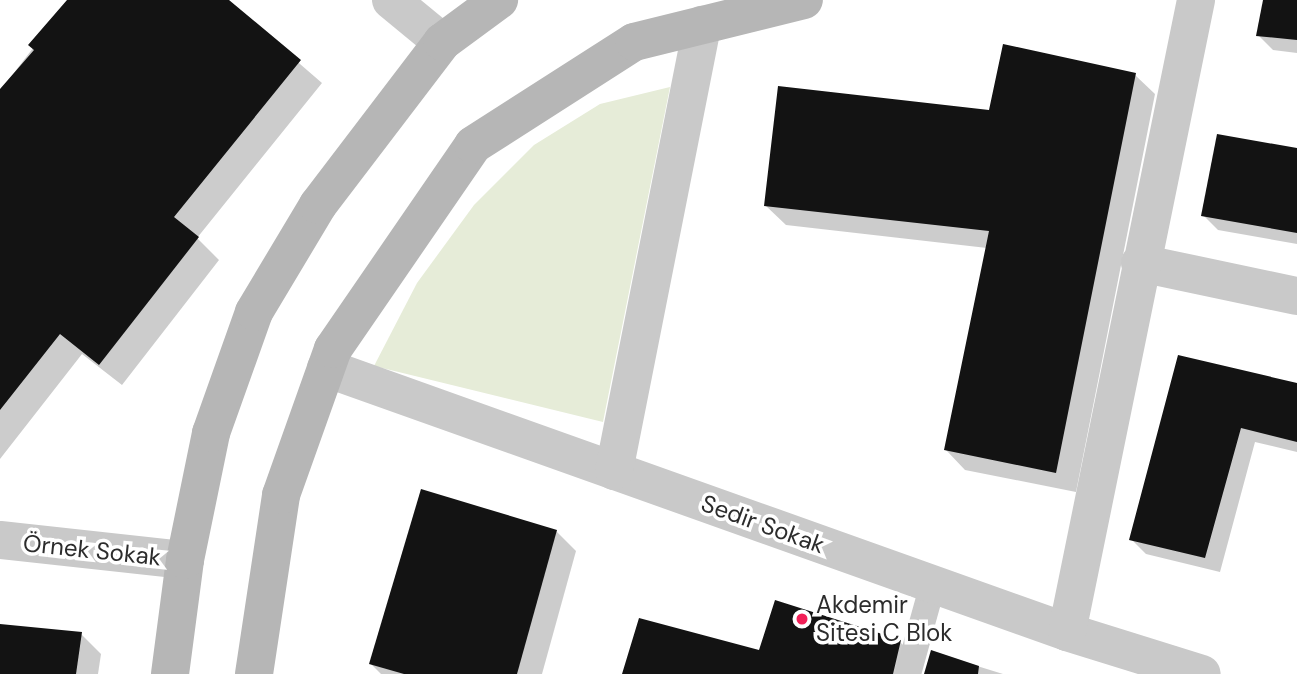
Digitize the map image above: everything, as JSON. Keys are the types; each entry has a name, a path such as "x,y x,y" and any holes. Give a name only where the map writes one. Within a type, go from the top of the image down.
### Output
{"main road":[{"path":"170,674 184,560 211,433 254,312 318,205 442,43 499,0"},
{"path":"254,674 281,495 333,349 473,145 634,42 804,0"}],"street":[{"path":"391,0 442,43"},
{"path":"1067,632 1140,263 1196,0"},
{"path":"614,471 702,25"},
{"path":"1140,263 1297,296"},
{"name":"Sedir Sokak","path":"326,368 1067,632 1202,674"},
{"name":"Örnek Sokak","path":"0,540 184,560"}],"lane":[{"path":"908,674 933,584"}],"green space":[{"path":"670,87 603,422 374,366 417,283 474,205 534,145 600,104"}],"building":[{"path":"67,0 229,0 301,60 174,217 199,237 99,365 60,334 0,410 0,89 34,50 28,45"},
{"path":"1263,0 1297,0 1297,40 1256,36"},
{"path":"1003,44 1136,73 1056,473 944,450 989,231 764,206 778,86 989,110"},
{"path":"1217,134 1297,148 1297,233 1201,216"},
{"path":"1178,355 1297,383 1297,442 1241,428 1205,558 1129,540"},
{"path":"421,489 557,530 517,674 404,674 369,664"},
{"path":"775,600 901,640 893,674 622,674 639,618 759,650"},
{"path":"0,624 82,632 76,674 0,674"},
{"path":"931,650 979,666 978,674 924,674"}],"place":[{"name":"Akdemir Sitesi C Blok","path":"802,619"}]}
